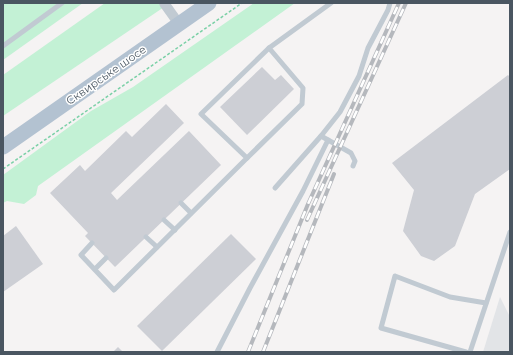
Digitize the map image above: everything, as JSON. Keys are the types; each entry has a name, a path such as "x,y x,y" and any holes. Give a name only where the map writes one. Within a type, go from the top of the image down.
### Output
{"main road":[{"name":"Сквирське шосе","path":"3,147 209,3"}],"street":[{"path":"164,3 180,24"}],"lane":[{"path":"3,46 62,3"},
{"path":"247,158 201,114 269,48 330,3"},
{"path":"275,188 340,112 359,76 368,48 388,10 390,3"},
{"path":"92,243 80,255 114,290 302,104 303,88 269,48"},
{"path":"321,136 351,153 355,161 353,166"},
{"path":"217,352 303,191 328,140"},
{"path":"181,203 191,214"},
{"path":"164,220 175,230"},
{"path":"470,352 510,232"},
{"path":"146,237 157,247"},
{"path":"94,269 106,258"},
{"path":"466,352 381,328 394,276 450,297 486,303"}],"path":[{"path":"3,170 242,3"}],"shaded area":[{"path":"500,297 510,317 510,352 483,352"}],"green space":[{"path":"3,3 83,3 3,60"},
{"path":"105,3 170,3 3,116 3,75"},
{"path":"254,3 295,3 38,186 36,195 24,204 7,201 3,203 3,175 91,111 133,87"}],"building":[{"path":"262,67 275,80 281,75 294,89 247,135 220,107"},
{"path":"508,75 510,77 510,169 475,194 455,246 434,261 421,256 403,231 414,190 392,163"},
{"path":"166,104 184,123 111,193 117,200 189,131 221,165 115,267 85,236 88,233 50,193 80,165 85,171 126,131 132,137"},
{"path":"16,226 43,264 3,292 3,236"},
{"path":"231,234 256,259 162,351 137,326"},
{"path":"118,347 123,352 113,352"}],"railway":[{"path":"248,352 308,204 399,3"},
{"path":"307,220 406,3"},
{"path":"263,352 334,174"}]}
